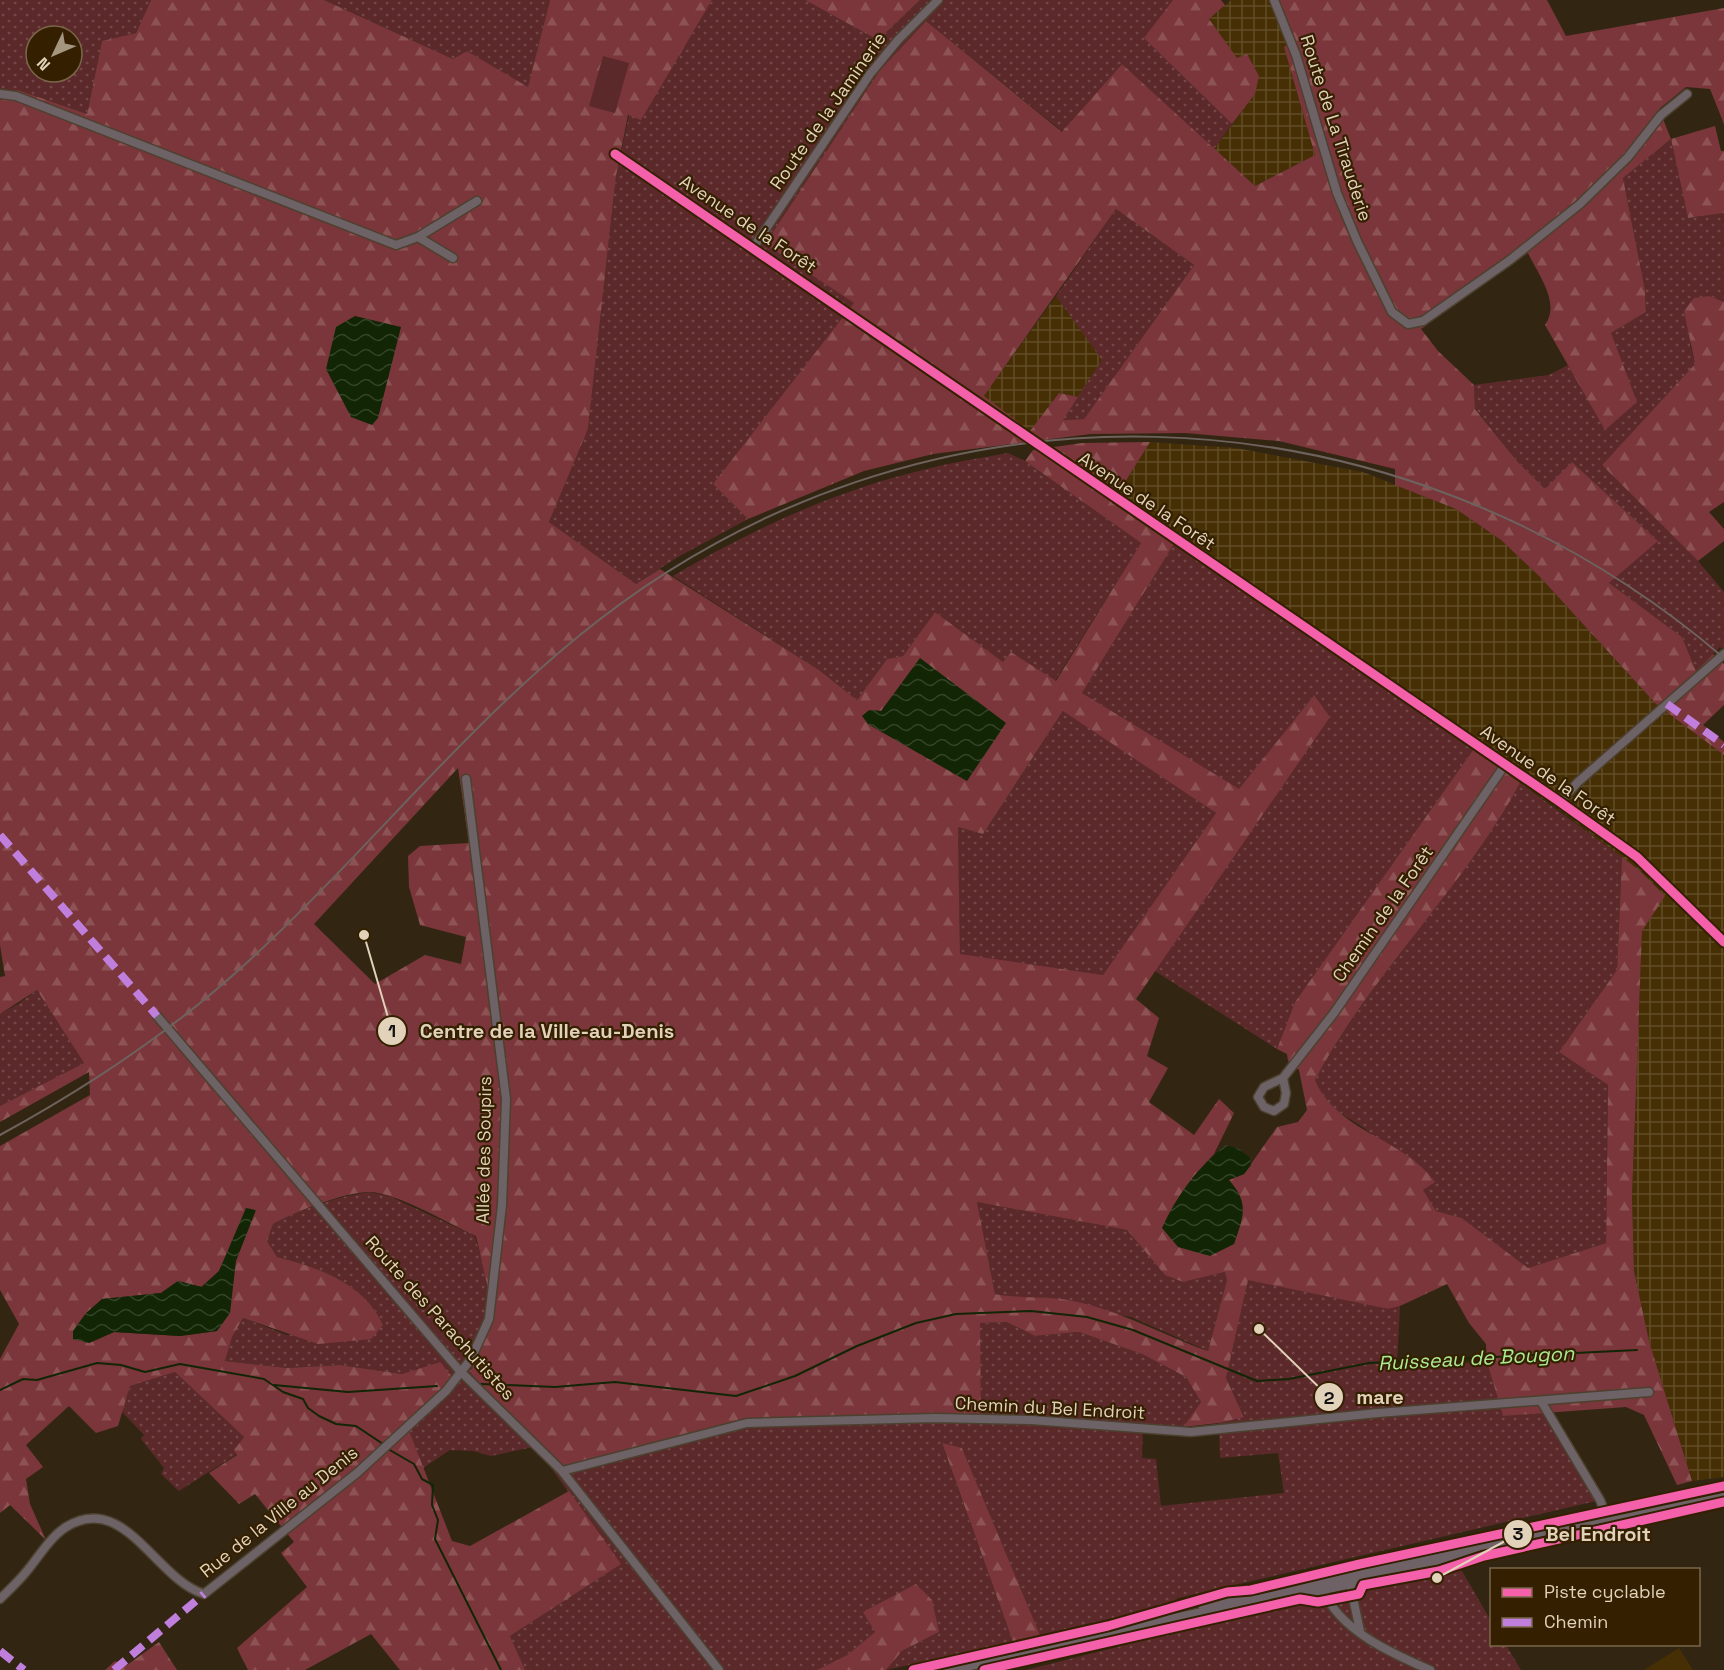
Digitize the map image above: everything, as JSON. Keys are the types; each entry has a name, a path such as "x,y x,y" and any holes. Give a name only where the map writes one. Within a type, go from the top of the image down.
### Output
{"main road":[{"path":"1128,1628 1241,1598 1346,1577 1464,1546 1724,1494"},
{"path":"943,1670 1128,1628 1323,1589 1346,1577"}],"street":[{"name":"Route de la Jaminerie","path":"753,248 870,74 897,40 938,0"},
{"name":"Route de La Tirauderie","path":"1274,0 1286,28 1338,193 1357,241 1392,312 1408,324 1423,321 1510,260 1580,204 1628,157 1661,115 1687,94"},
{"path":"0,94 16,96 396,245 418,237 477,201"},
{"name":"Avenue de la Forêt","path":"615,154 1560,802 1637,857 1724,942"},
{"path":"418,237 453,258"},
{"path":"1560,802 1578,782 1724,654"},
{"name":"Chemin de la Forêt","path":"1283,1078 1334,1013 1505,765"},
{"name":"Allée des Soupirs","path":"462,1373 480,1342 489,1319 502,1205 506,1098 466,779"},
{"name":"Route des Parachutistes","path":"157,1016 462,1373 562,1471 719,1670"},
{"name":"Rue de la Ville au Denis","path":"0,1599 64,1528 85,1519 110,1520 134,1535 161,1565 194,1591 204,1594 357,1473 462,1373"},
{"name":"Chemin du Bel Endroit","path":"562,1471 747,1423 935,1418 1019,1420 1191,1432 1378,1413 1649,1392"},
{"path":"1541,1401 1611,1518"},
{"path":"1346,1577 1360,1631"},
{"path":"1323,1589 1327,1599 1383,1650 1430,1670"}],"shaded area":[{"path":"0,0 151,0 136,33 102,41 87,114 18,90 0,95"},
{"path":"324,0 550,0 528,88 467,51 453,59"},
{"path":"712,0 805,0 878,40 920,0 1173,0 1145,38 1232,124 1214,149 1122,64 1063,132 926,21 880,70 765,244 855,303 713,484 748,519 678,557 636,584 549,522 588,429 616,176 629,115 641,119"},
{"path":"1231,0 1279,0 1295,39 1284,47 1315,155 1255,186 1214,149 1255,94 1247,54 1237,59 1209,19"},
{"path":"603,56 629,63 615,113 589,106"},
{"path":"1671,139 1688,218 1724,213 1724,302 1710,296 1690,344 1695,364 1602,465 1698,561 1724,592 1724,650 1720,647 1696,671 1682,637 1609,583 1657,540 1572,462 1546,490 1517,461 1475,408 1474,385 1549,375 1568,365 1605,429 1611,333 1646,312 1645,290 1623,178"},
{"path":"1116,209 1194,265 1084,419 1062,420 1102,360 1056,296"},
{"path":"1056,296 1103,360 1078,397 1059,393 1030,431 983,397"},
{"path":"1150,442 1236,448 1363,472 1456,509 1501,540 1540,577 1656,704 1724,755 1724,1477 1692,1481 1649,1341 1634,1271 1632,1196 1642,931 1664,896 1639,870 1562,812 1112,503"},
{"path":"1008,453 1025,461 1141,543 1055,681 1011,652 1004,663 935,612 903,656 887,659 857,700 819,670 673,576 764,527 860,488 927,469"},
{"path":"1174,544 1473,750 1295,1002 1277,1049 1155,971 1329,716 1313,696 1239,790 1082,693"},
{"path":"1064,710 1216,813 1103,975 960,955 958,827 983,834"},
{"path":"1520,783 1622,857 1617,970 1559,1052 1608,1085 1606,1243 1528,1268 1462,1218 1436,1211 1400,1162 1374,1136 1334,1108 1327,1101 1315,1080 1363,1004 1472,859"},
{"path":"37,990 84,1063 0,1106 0,1014"},
{"path":"369,1192 389,1196 475,1236 533,1447 491,1456 473,1451 450,1450 423,1468 406,1423 440,1362 402,1374 340,1365 287,1368 225,1361 232,1337 243,1318 287,1335 383,1325 365,1298 353,1288 324,1272 277,1257 267,1241 273,1224 284,1218 320,1204"},
{"path":"977,1202 1127,1230 1165,1275 1183,1282 1225,1272 1227,1280 1208,1351 1131,1317 995,1294"},
{"path":"1248,1279 1388,1309 1400,1306 1397,1365 1487,1362 1503,1416 1552,1411 1605,1499 1178,1598 1169,1605 1040,1635 962,1448 942,1444 1013,1642 886,1670 902,1651 939,1632 864,1612 875,1632 847,1655 817,1670 525,1670 510,1636 620,1564 552,1469 748,1419 981,1415 979,1323 1005,1322 1035,1336 1079,1332 1142,1354 1186,1377 1201,1402 1183,1427 1143,1424 1142,1458 1156,1459 1161,1506 1284,1493 1278,1453 1220,1458 1219,1423 1244,1416 1226,1378"},
{"path":"175,1372 244,1437 234,1450 237,1454 179,1491 161,1474 164,1468 141,1439 144,1435 122,1412 130,1386"},
{"path":"1459,1566 1490,1619 1490,1646 1507,1646 1521,1670 1026,1670 1304,1600 1428,1577"},
{"path":"1679,1648 1693,1670 1644,1670"}],"green space":[{"path":"151,0 324,0 453,59 467,51 528,87 550,0 712,0 641,120 628,115 616,176 588,429 549,522 636,584 660,569 819,670 857,700 887,659 903,656 935,612 1003,662 1011,652 1056,681 1141,543 1025,461 1033,450 1082,443 1150,442 1112,503 1174,544 1082,693 1239,789 1314,695 1330,717 1136,999 1159,1018 1147,1056 1168,1068 1149,1102 1194,1135 1219,1099 1234,1113 1214,1154 1192,1178 1234,1244 1243,1210 1239,1195 1228,1180 1244,1174 1277,1127 1298,1122 1307,1110 1299,1070 1288,1061 1287,1054 1277,1049 1295,1002 1473,750 1520,783 1472,859 1363,1004 1315,1080 1325,1098 1339,1112 1422,1167 1435,1182 1423,1190 1436,1211 1462,1218 1528,1268 1606,1243 1608,1085 1559,1052 1617,970 1622,857 1665,896 1642,931 1632,1196 1634,1271 1649,1341 1692,1481 1677,1485 1644,1415 1626,1407 1503,1416 1487,1362 1486,1344 1469,1323 1447,1284 1400,1306 1388,1309 1248,1280 1226,1378 1244,1417 1219,1423 1183,1427 1201,1402 1186,1377 1142,1354 1079,1332 1035,1336 1006,1322 980,1323 981,1415 748,1419 552,1469 471,1373 483,1334 490,1297 476,1236 408,1203 380,1193 369,1192 333,1199 282,1219 273,1224 267,1241 277,1257 324,1272 353,1288 365,1298 383,1325 371,1339 318,1344 243,1318 232,1337 225,1361 287,1368 340,1365 402,1374 440,1362 453,1378 406,1423 452,1541 470,1546 569,1491 621,1564 510,1636 525,1670 400,1670 371,1634 305,1670 248,1670 237,1648 307,1587 281,1553 294,1542 255,1494 239,1504 209,1473 237,1455 234,1450 244,1437 175,1372 130,1386 118,1426 96,1433 69,1406 26,1445 43,1467 26,1479 30,1504 46,1540 10,1505 0,1513 0,1359 19,1324 0,1290 0,1146 90,1095 89,1072 0,1122 0,1106 84,1063 37,990 0,1014 0,977 5,976 0,945 0,95 18,90 87,114 102,41 136,33","holes":["869,710 881,711 967,781 868,724","1063,711 1216,813 1103,975 960,954 958,827 983,834","458,768 469,843 420,846 408,856 409,887 420,925 466,937 461,964 425,955 375,984 314,924","977,1202 1127,1230 1165,1275 1183,1282 1225,1272 1227,1280 1208,1351 1091,1305 1064,1299 995,1294","226,1256 217,1331 180,1336 114,1332 89,1343 102,1299 161,1293 178,1281 201,1287 219,1271"]},
{"path":"805,0 920,0 878,40"},
{"path":"1173,0 1221,0 1225,5 1209,19 1237,58 1247,54 1259,76 1255,94 1232,124 1144,38"},
{"path":"1279,0 1547,0 1566,36 1724,8 1724,124 1710,89 1686,87 1659,109 1671,139 1623,178 1645,290 1646,312 1611,333 1637,402 1605,430 1545,325 1549,316 1549,298 1528,253 1421,329 1438,351 1474,385 1475,409 1517,461 1545,489 1572,462 1658,541 1609,583 1682,637 1696,671 1713,654 1724,664 1724,705 1703,725 1724,742 1724,755 1656,704 1540,577 1501,540 1456,509 1395,485 1395,469 1279,441 1185,433 1091,434 933,454 864,471 748,519 713,484 854,303 765,244 880,70 926,21 1062,132 1122,64 1255,186 1315,155 1284,47 1294,39","holes":["1116,209 1194,265 1084,419 1063,420 1078,397 1059,393 1030,431 984,396"]},
{"path":"1715,126 1721,151 1724,151 1724,213 1688,218 1671,139"},
{"path":"1710,296 1724,302 1724,502 1709,512 1724,529 1724,541 1698,561 1602,465 1695,364 1684,311 1694,298"},
{"path":"942,1443 962,1448 1040,1635 1013,1642"},
{"path":"916,1584 932,1600 939,1632 902,1651 886,1670 817,1670 847,1655 875,1632 863,1612"},
{"path":"159,1642 177,1670 105,1670 115,1661 127,1665"}],"water":[{"path":"355,316 401,327 378,418 372,425 351,417 326,369 336,327"},
{"path":"920,658 1006,723 967,781 868,724 862,716 869,710 881,711"},
{"path":"1226,1145 1239,1149 1250,1158 1251,1165 1244,1174 1229,1180 1240,1196 1243,1210 1234,1244 1210,1256 1178,1247 1162,1228 1189,1183"},
{"path":"246,1208 256,1210 236,1261 230,1313 217,1331 180,1336 114,1332 89,1343 73,1339 73,1331 86,1313 102,1299 161,1293 178,1281 202,1287 219,1271"}],"waterway":[{"name":"Ruisseau de Bougon","path":"481,1384 555,1387 615,1382 736,1396 795,1376 857,1346 916,1323 956,1314 1031,1311 1087,1317 1133,1330 1257,1381 1289,1379 1369,1363 1637,1350"},
{"name":"Ruisseau de Bougon","path":"0,1390 23,1379 37,1380 97,1363 121,1365 145,1372 180,1364 264,1379 283,1392 303,1399 308,1408 319,1416 336,1424 356,1426 383,1444"},
{"name":"Ruisseau de Bougon","path":"274,1385 348,1392 437,1386"},
{"path":"388,1449 414,1464 422,1479 433,1485 432,1505 438,1520 435,1539 501,1670"}],"railway":[{"path":"0,1135 125,1059 185,1015 241,968 326,885 492,714 580,635 713,545 856,482 1004,446 1156,437 1307,454 1454,496 1594,565 1724,658"}],"marked path":[{"path":"1667,704 1724,745"},
{"path":"0,835 157,1016"},
{"path":"114,1670 204,1594"},
{"path":"0,1651 24,1670"}],"cycle path":[{"path":"615,154 1560,802 1637,857 1724,942"},
{"path":"913,1670 1108,1626 1227,1592 1251,1590 1360,1564 1724,1486"},
{"path":"984,1670 1300,1599 1318,1602 1359,1594 1363,1585 1439,1571 1484,1556 1724,1502"}],"place":[{"name":"Centre de la Ville-au-Denis","path":"364,935"},
{"name":"mare","path":"1259,1329"},
{"name":"Bel Endroit","path":"1437,1578"}]}
